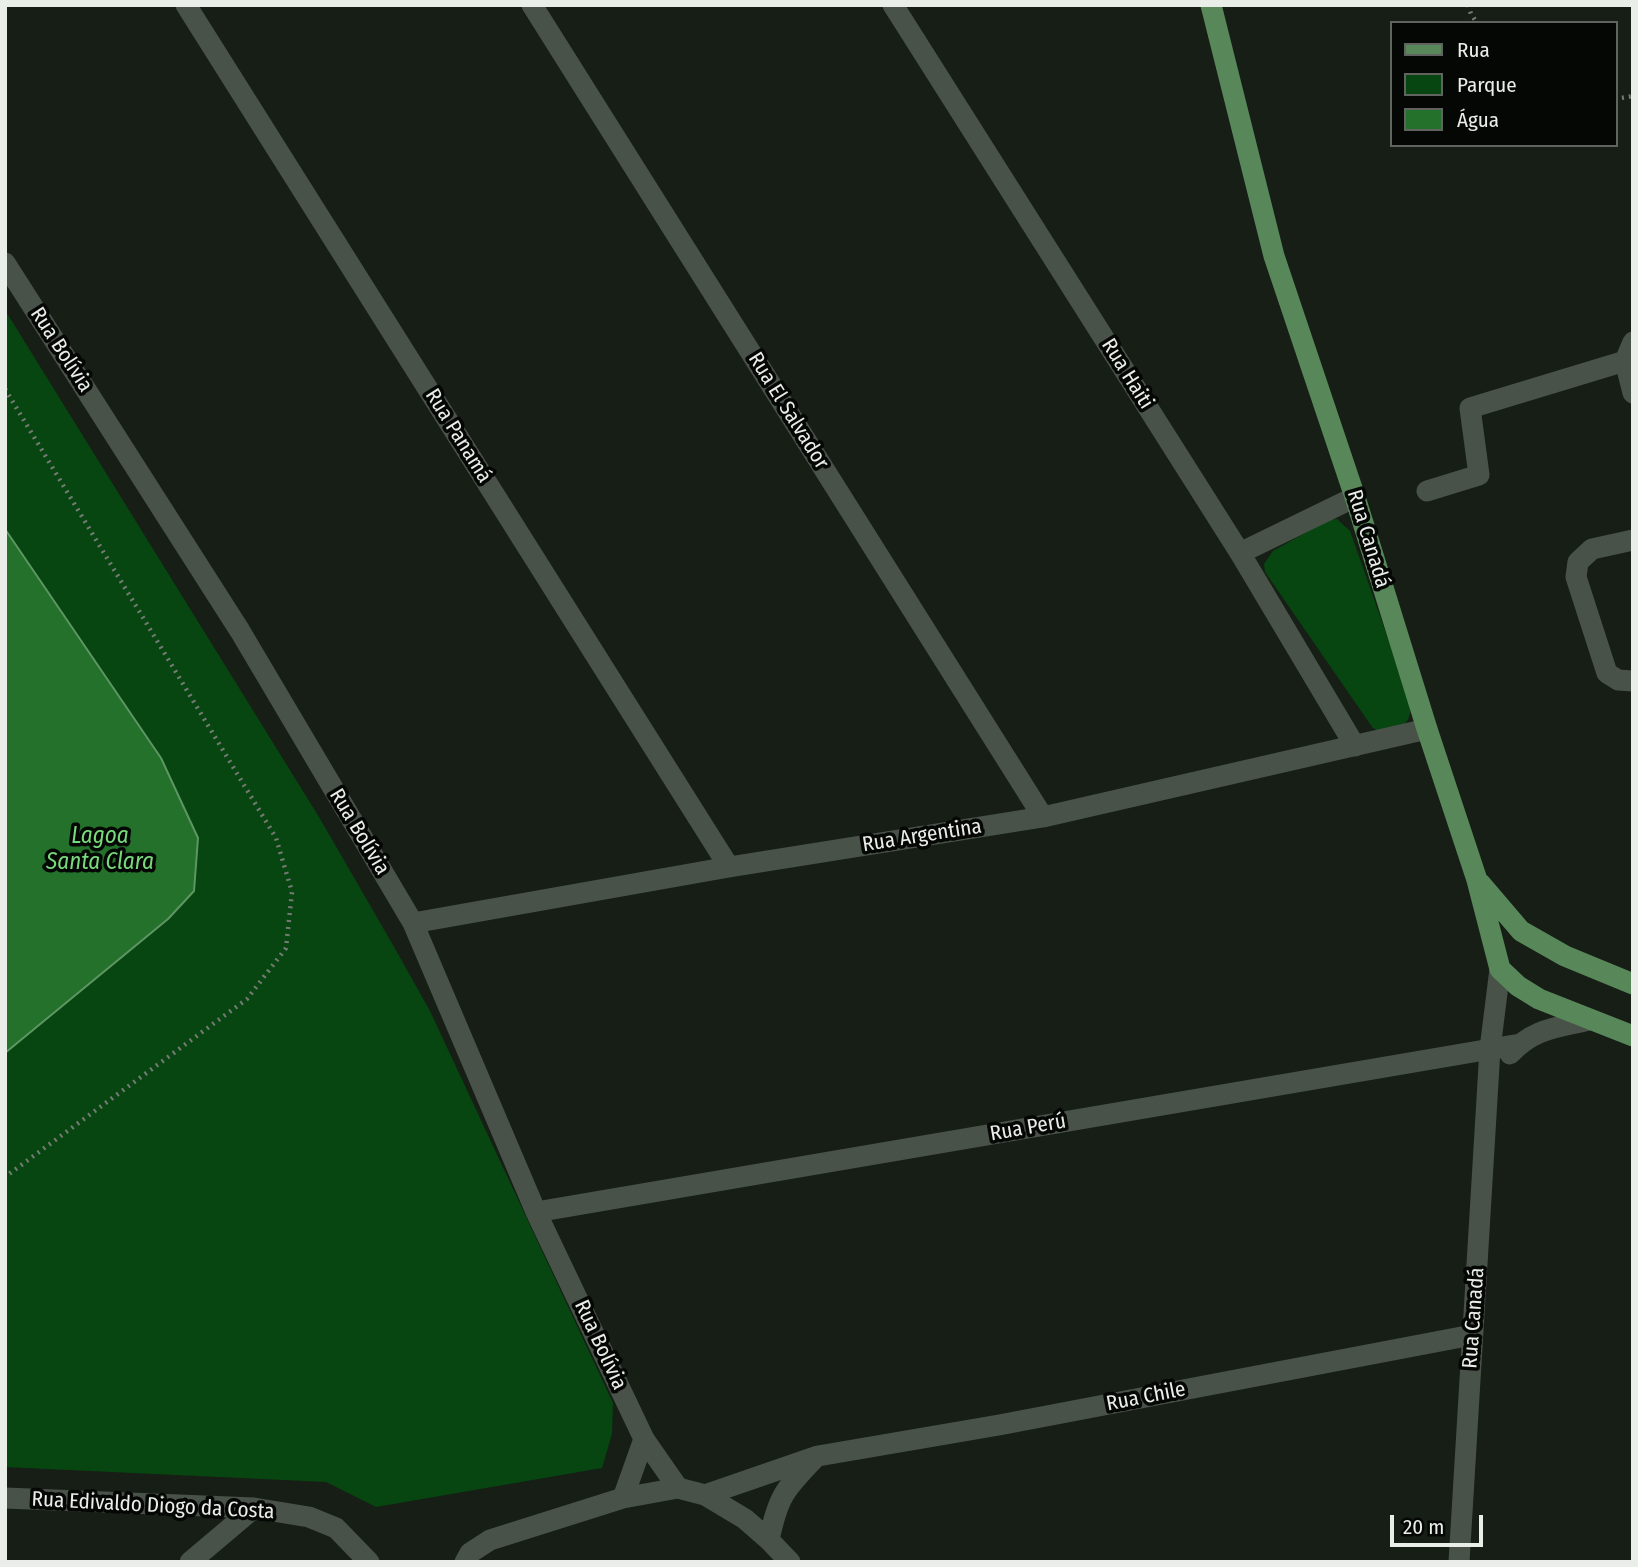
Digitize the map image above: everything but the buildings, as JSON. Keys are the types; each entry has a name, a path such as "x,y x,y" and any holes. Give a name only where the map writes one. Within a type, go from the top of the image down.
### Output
{"main road":[{"name":"Rua Canadá","path":"1212,5 1274,256 1356,497 1427,729 1477,880 1500,969"},
{"path":"1477,880 1521,931 1565,956 1633,984"},
{"path":"1500,969 1518,986 1539,999 1633,1036"}],"street":[{"name":"Rua Panamá","path":"186,5 729,867"},
{"name":"Rua El Salvador","path":"532,5 1043,817"},
{"name":"Rua Haiti","path":"894,5 1240,554 1355,746"},
{"name":"Rua Bolívia","path":"5,263 240,631 413,923 536,1212 644,1439 678,1488"},
{"path":"1427,491 1479,475 1470,408 1629,351 1633,393"},
{"path":"1240,554 1356,497"},
{"path":"1633,540 1592,549 1578,562 1576,577 1608,673 1618,680 1633,681"},
{"name":"Rua Argentina","path":"413,923 729,867 1043,817 1427,729"},
{"name":"Rua Canadá","path":"1459,1562 1490,1049 1500,969"},
{"path":"1489,1075 1520,1044 1536,1033 1589,1020"},
{"name":"Rua Perú","path":"536,1212 1520,1044"},
{"name":"Rua Chile","path":"705,1495 818,1455 1012,1423 1472,1335"},
{"path":"623,1498 644,1439"},
{"path":"769,1540 780,1498 818,1455"},
{"path":"465,1562 470,1553 490,1540 623,1498 678,1488 705,1495 745,1519 790,1562"},
{"name":"Rua Edivaldo Diogo da Costa","path":"5,1498 254,1508 309,1517 336,1528 369,1562"},
{"path":"190,1562 254,1508"}],"path":[{"path":"1468,5 1476,21"},
{"path":"5,389 276,838 292,892 286,948 247,999 5,1177"}],"green space":[{"path":"5,310 319,817 430,1011 613,1403 612,1434 602,1468 376,1507 326,1482 5,1467"},
{"path":"1337,519 1350,531 1411,704 1409,718 1403,725 1381,733 1373,728 1265,572 1264,564 1273,551 1328,520"}],"water":[{"name":"Lagoa Santa Clara","path":"5,529 161,758 198,838 194,891 168,919 5,1053"}]}
